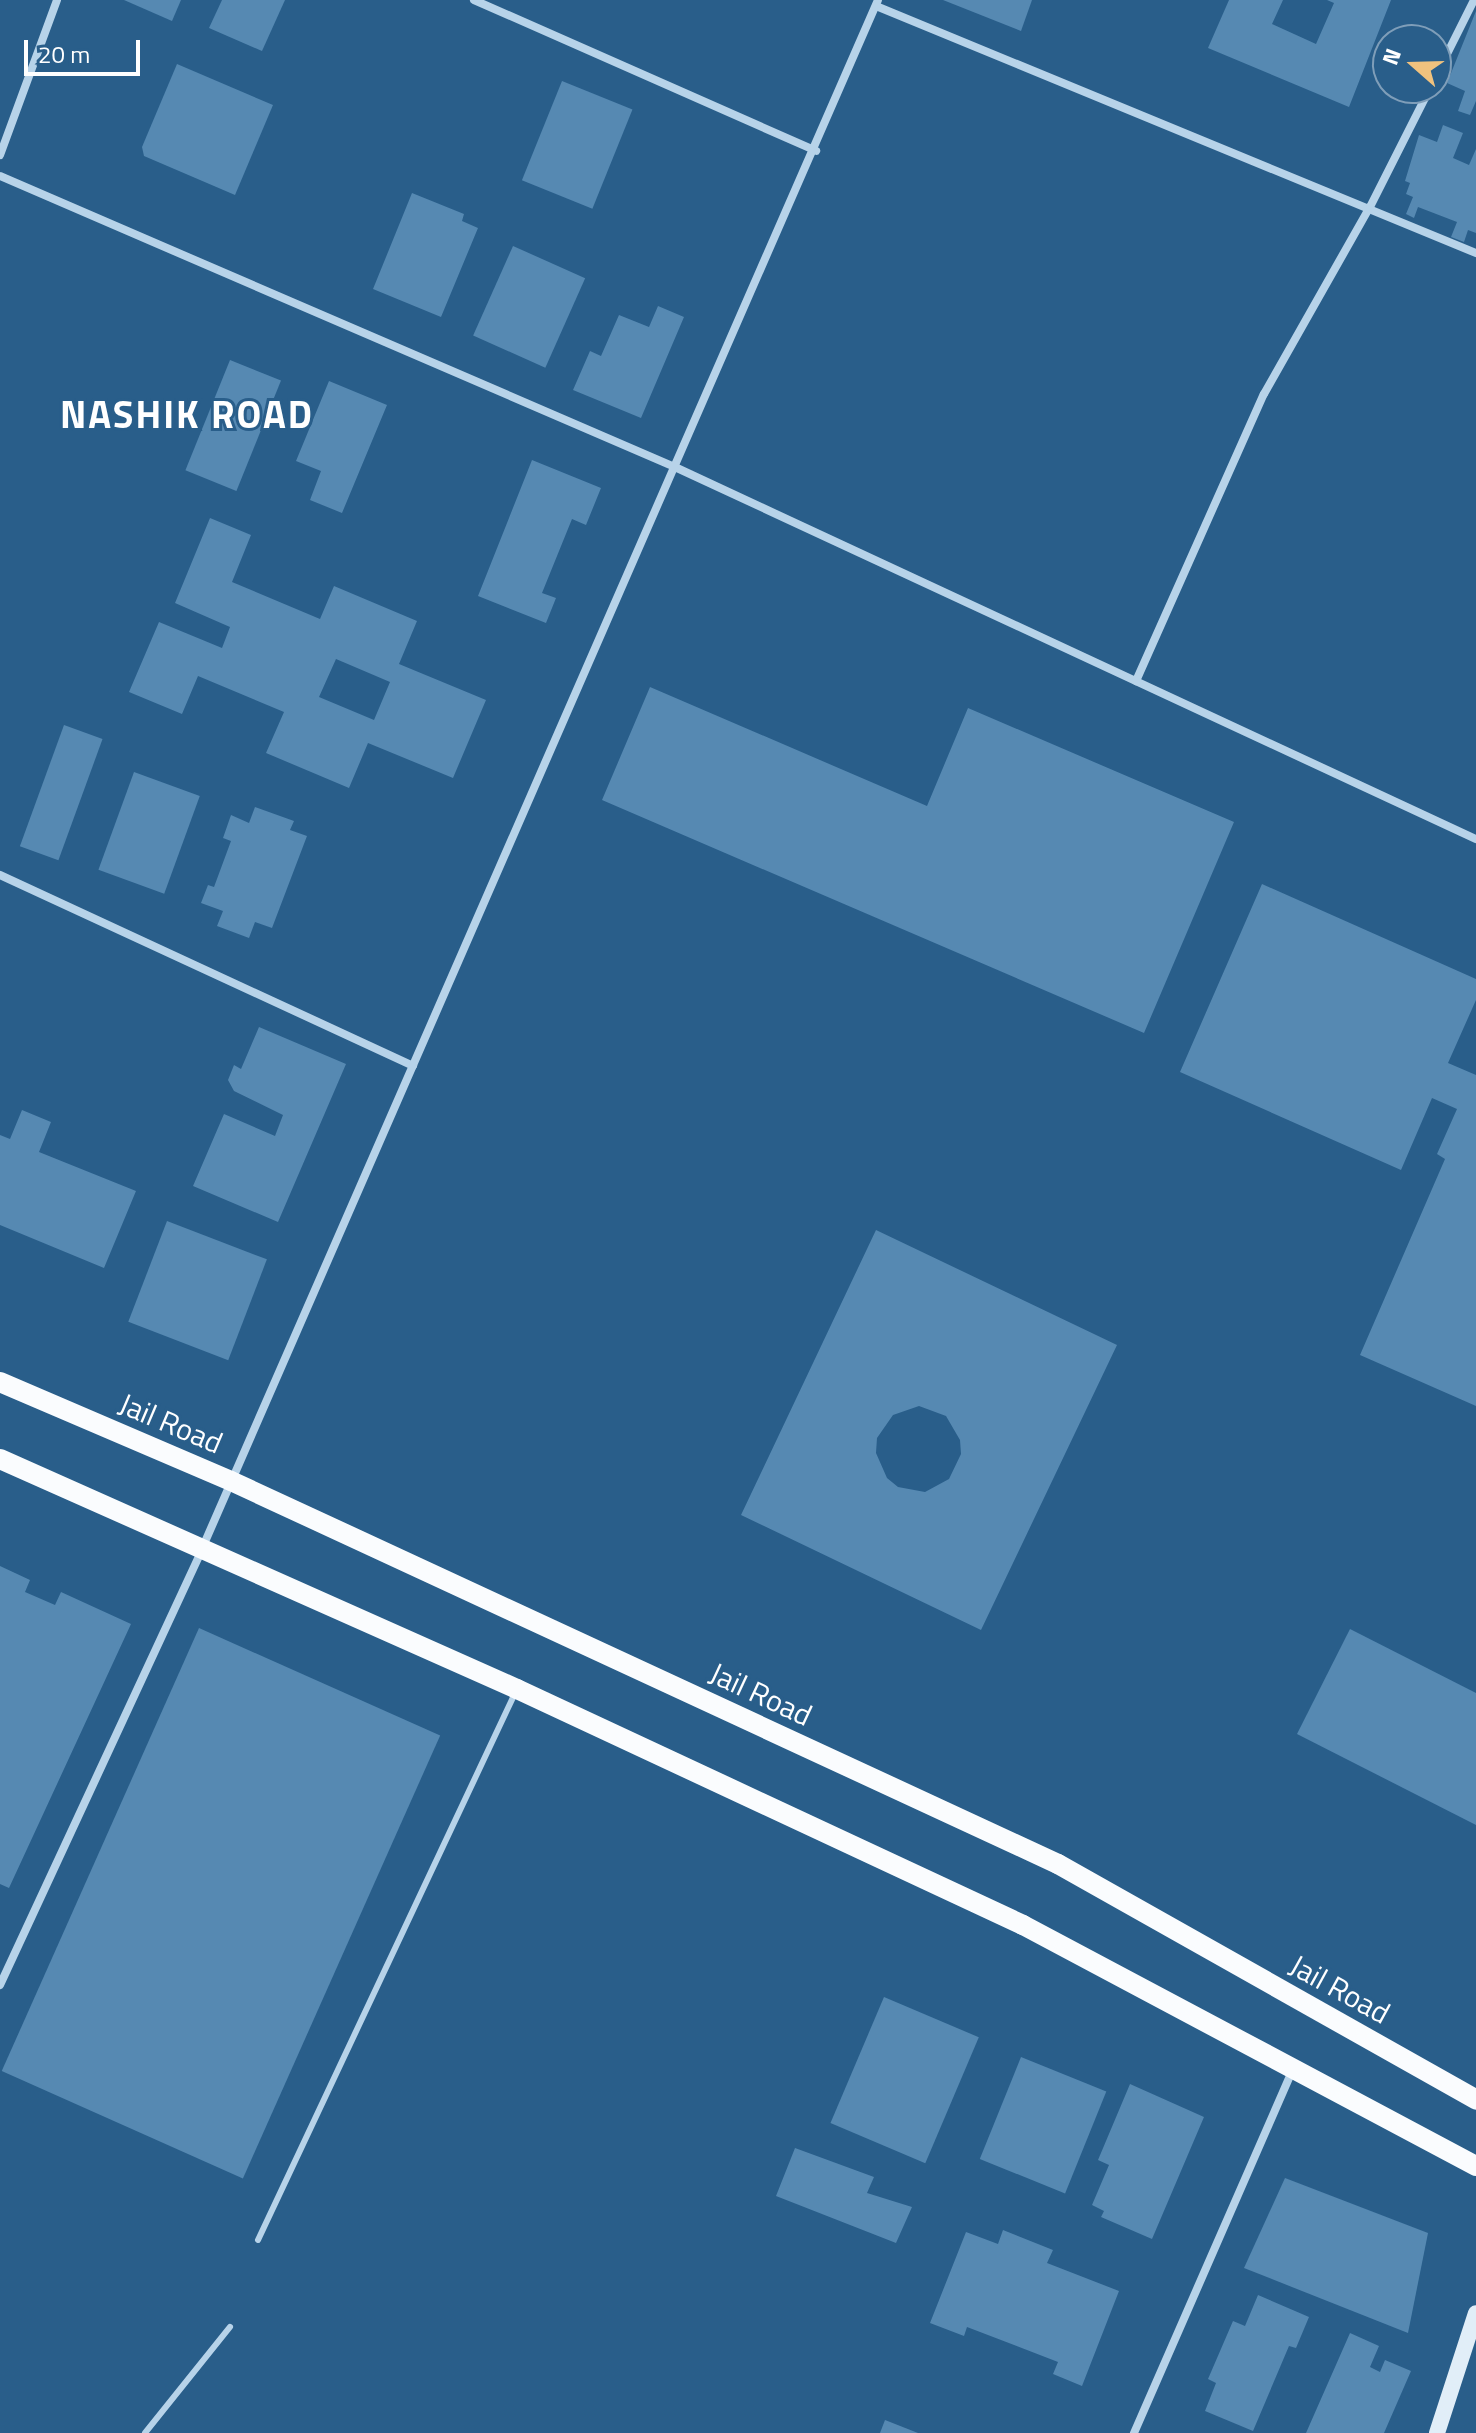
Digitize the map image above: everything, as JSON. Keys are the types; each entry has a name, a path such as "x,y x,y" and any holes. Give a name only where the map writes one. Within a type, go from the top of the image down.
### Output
{"main road":[{"name":"Jail Road","path":"0,1382 231,1481 1058,1864 1476,2100"},
{"path":"0,1459 517,1689 1023,1925 1476,2166"}],"street":[{"path":"0,155 57,0"},
{"path":"474,0 816,151"},
{"path":"1452,44 1474,0"},
{"path":"0,1985 201,1551 816,151 877,3 1476,253"},
{"path":"1136,681 1264,394 1370,207 1422,104"},
{"path":"0,176 677,468 1476,839"},
{"path":"0,875 413,1066"},
{"path":"1134,2433 1294,2068"},
{"path":"1437,2433 1476,2313"}],"lane":[{"path":"258,2240 517,1689"},
{"path":"145,2433 230,2327"}],"building":[{"path":"124,0 181,0 172,21"},
{"path":"222,0 285,0 262,51 209,28"},
{"path":"943,0 1032,0 1021,31"},
{"path":"1229,0 1283,0 1272,24 1316,44 1334,3 1327,0 1391,0 1382,24 1372,24 1372,48 1349,107 1208,48"},
{"path":"1476,11 1476,101 1470,115 1458,111 1465,91 1452,85 1452,71"},
{"path":"177,64 273,105 235,195 144,156 142,147"},
{"path":"562,81 632,109 592,209 522,180"},
{"path":"1443,125 1463,133 1453,158 1469,165 1476,149 1476,233 1468,230 1464,242 1451,237 1457,222 1418,207 1414,218 1406,214 1413,197 1406,194 1410,183 1405,181 1419,135 1437,142"},
{"path":"412,193 464,214 462,221 478,228 441,317 373,289"},
{"path":"513,246 585,278 545,368 473,336"},
{"path":"658,306 684,317 641,418 573,390 590,351 601,356 619,315 649,327"},
{"path":"230,360 281,381 236,491 185,470"},
{"path":"329,381 387,405 342,513 310,500 321,471 296,461"},
{"path":"532,460 601,488 586,525 572,519 542,593 556,598 546,623 478,596"},
{"path":"210,518 251,535 232,582 320,619 334,586 417,621 399,664 486,700 453,778 368,743 349,788 266,753 284,712 198,676 182,714 129,692 159,622 222,648 230,627 175,603","holes":["336,659 390,682 374,720 319,697"]},
{"path":"650,687 927,806 968,708 1234,822 1144,1033 602,800"},
{"path":"64,725 103,739 58,860 20,846"},
{"path":"134,772 200,796 164,894 98,870"},
{"path":"255,807 294,821 290,830 307,836 272,928 255,922 249,938 217,926 223,911 201,903 208,885 214,887 231,841 223,838 231,815 249,823"},
{"path":"1262,884 1476,979 1476,1000 1448,1063 1476,1075 1476,1406 1360,1355 1445,1159 1437,1154 1457,1109 1432,1098 1401,1170 1180,1072"},
{"path":"259,1027 346,1064 278,1222 193,1186 224,1114 275,1136 283,1115 234,1091 228,1080 234,1065 241,1069"},
{"path":"22,1110 51,1122 39,1152 136,1191 104,1268 0,1225 0,1135 10,1139"},
{"path":"167,1221 267,1259 228,1360 128,1322"},
{"path":"876,1230 1117,1345 981,1630 741,1515","holes":["919,1406 946,1416 960,1440 961,1454 949,1479 925,1492 898,1487 887,1478 876,1453 877,1438 893,1415"]},
{"path":"0,1566 30,1580 25,1592 55,1605 61,1592 131,1624 9,1888 0,1884"},
{"path":"199,1628 440,1735 243,2178 2,2071"},
{"path":"1350,1629 1476,1693 1476,1825 1297,1734"},
{"path":"884,1997 979,2037 925,2163 830,2123"},
{"path":"1021,2057 1106,2091 1065,2193 980,2159"},
{"path":"1130,2084 1204,2117 1152,2239 1101,2217 1104,2211 1092,2205 1109,2165 1098,2160"},
{"path":"795,2148 874,2177 867,2193 912,2207 896,2243 776,2196"},
{"path":"1285,2178 1428,2233 1408,2333 1244,2268"},
{"path":"1003,2230 1053,2250 1047,2263 1119,2291 1082,2386 1053,2374 1058,2362 967,2327 964,2336 930,2323 966,2232 998,2244"},
{"path":"1258,2295 1309,2317 1296,2348 1289,2346 1253,2431 1205,2411 1216,2383 1208,2379 1233,2321 1245,2326"},
{"path":"1350,2333 1379,2346 1370,2367 1380,2372 1385,2360 1411,2371 1384,2433 1306,2433"},
{"path":"885,2420 918,2433 880,2433"}],"district":[{"name":"NASHIK ROAD","path":"187,415"}]}
